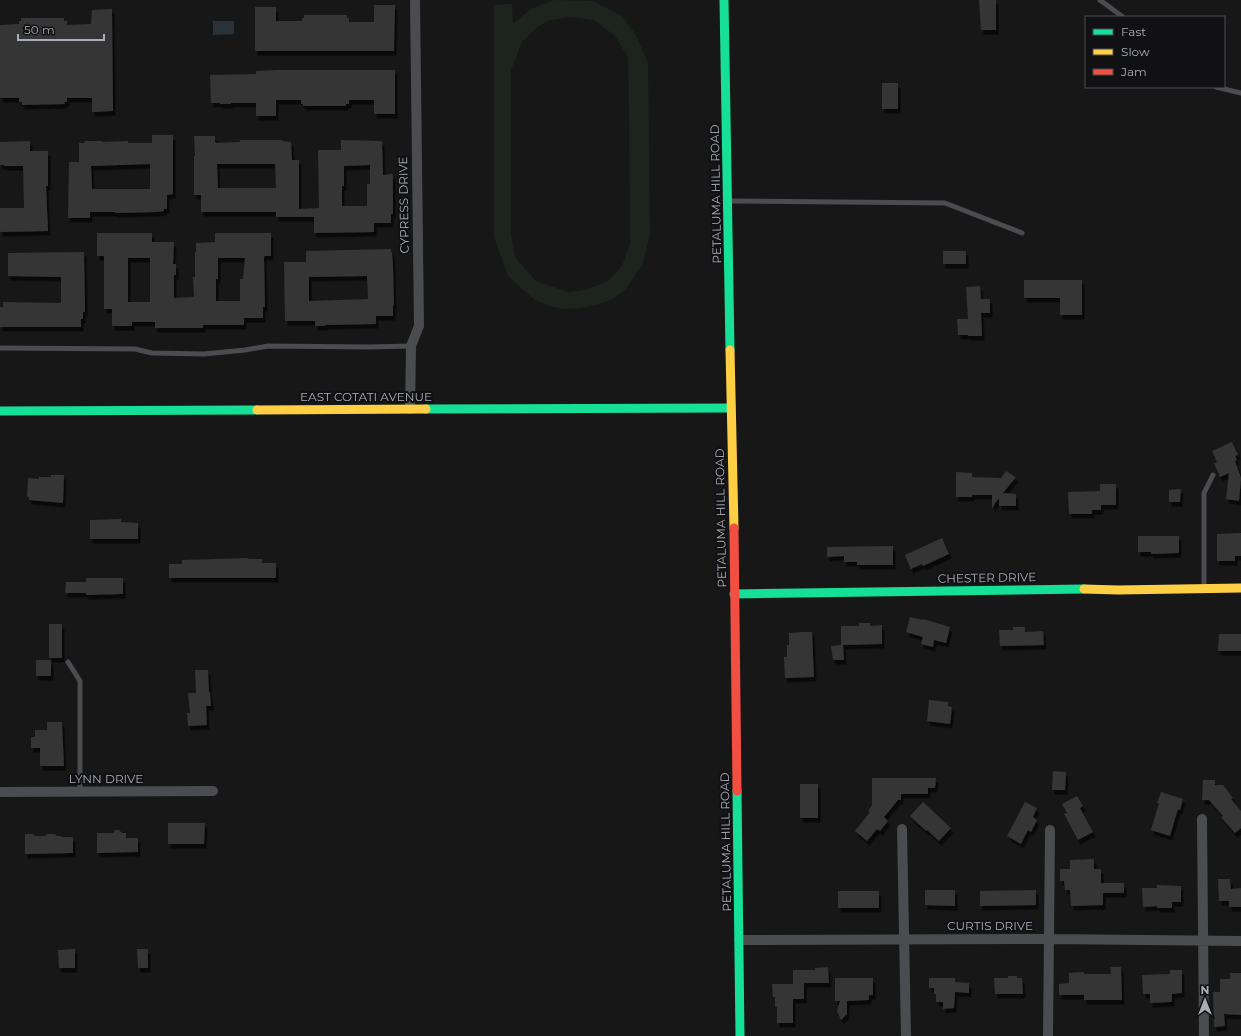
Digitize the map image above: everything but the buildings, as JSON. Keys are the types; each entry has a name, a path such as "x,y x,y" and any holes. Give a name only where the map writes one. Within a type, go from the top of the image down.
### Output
{"main road":[{"name":"PETALUMA HILL ROAD","path":"724,0 740,1036"},
{"name":"EAST COTATI AVENUE","path":"0,411 731,408"},
{"name":"CHESTER DRIVE","path":"734,594 1241,588"}],"street":[{"name":"CYPRESS DRIVE","path":"410,409 411,346 419,326 415,0"},
{"name":"LYNN DRIVE","path":"0,792 213,791"},
{"path":"1202,819 1204,1036"},
{"path":"902,829 906,1036"},
{"path":"1048,1036 1050,830"},
{"name":"CURTIS DRIVE","path":"739,940 1050,939 1241,941"}],"lane":[{"path":"1100,0 1122,16"},
{"path":"1220,88 1241,93"},
{"path":"728,201 944,203 1022,233"},
{"path":"0,348 135,349 152,353 204,354 268,346 411,346"},
{"path":"1204,589 1204,494 1212,475"},
{"path":"68,662 80,681 80,792"}],"shaded area":[{"path":"554,0 593,1 622,16 636,35 648,63 650,234 643,263 625,290 613,299 597,305 563,309 548,306 535,300 508,276 494,237 494,5 512,4 513,24 531,9","holes":["571,17 594,20 615,36 628,57 630,244 622,266 608,281 585,290 568,292 536,281 515,257 511,234 511,70 522,42 536,28 549,20"]},
{"path":"213,21 234,21 234,34 213,35"}],"traffic: fast":[{"path":"724,0 730,350"},
{"path":"426,409 731,408"},
{"path":"0,411 257,410"},
{"path":"734,594 1084,589"},
{"path":"737,791 740,1036"}],"traffic: slow":[{"path":"730,350 734,528"},
{"path":"257,410 426,409"},
{"path":"1084,589 1118,590 1241,588"}],"traffic: jam":[{"path":"734,528 737,791"}]}
